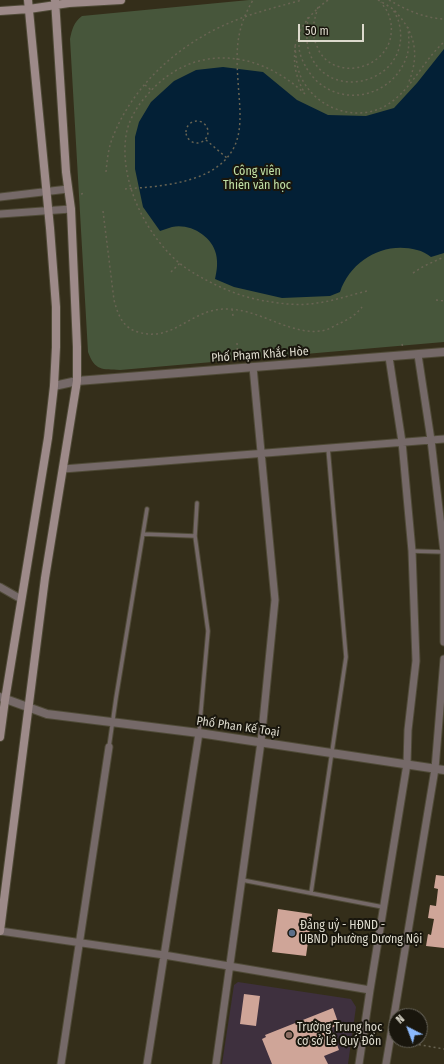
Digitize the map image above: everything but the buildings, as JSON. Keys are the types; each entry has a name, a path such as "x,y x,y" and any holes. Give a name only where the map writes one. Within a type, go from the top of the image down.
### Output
{"main road":[{"path":"0,737 2,698 21,600 47,442 54,386 56,347 56,307 28,0"},
{"path":"0,11 29,10 56,2 69,3 121,0"},
{"path":"0,931 45,578 77,381 77,347 70,209 56,2"}],"street":[{"path":"0,197 68,189"},
{"path":"0,214 70,209"},
{"name":"Phố Phạm Khắc Hòe","path":"54,386 77,381 444,352"},
{"path":"418,355 431,440 444,552 444,642"},
{"path":"359,1064 407,764 408,730 416,661 412,551 402,442 389,357"},
{"path":"216,1064 261,742 275,600 253,368"},
{"path":"63,469 444,439"},
{"path":"0,587 21,600"},
{"path":"386,1064 435,769 444,659"},
{"name":"Phố Phan Kế Toại","path":"2,698 46,714 199,733 444,770"},
{"path":"147,1064 199,733"},
{"path":"61,1064 109,746"},
{"path":"0,931 164,955 370,990"}],"lane":[{"path":"311,893 346,658 328,448"},
{"path":"197,503 195,536 208,631 199,733"},
{"path":"109,746 147,509"},
{"path":"142,534 195,536"},
{"path":"412,551 444,552"},
{"path":"242,880 384,907"}],"path":[{"path":"125,189 153,187 186,181 199,177 227,158 235,144 239,128 236,58 238,39 243,18 253,0"},
{"path":"106,172 111,141 131,104 155,73 181,50 210,32 229,23 302,0"},
{"path":"324,0 328,0 308,17 300,30 295,46 294,58 296,71 299,83 305,94 290,80 270,69 246,60 219,57 191,63 174,71 162,80 142,100 134,113 126,134 125,161 131,188 141,213 154,234 180,263 205,280 235,292 264,301 286,303 315,304 367,290"},
{"path":"378,0 393,9 408,27 413,38 413,68 406,88"},
{"path":"389,0 412,12 426,17 444,19"},
{"path":"318,7 313,23 314,39 321,54 333,64 348,69 364,67 378,60 388,47 392,32 390,16 382,2"},
{"path":"308,17 308,48 314,61 324,72 337,79 351,82 366,81 379,75 390,65 398,52 401,37 399,23 393,9"},
{"path":"300,30 299,47 303,62 312,76 324,87 339,94 355,96 371,93 386,85 398,74 406,60 409,44 408,27"},
{"path":"295,46 297,64 302,81 313,95 327,106 343,112 361,113 378,109 394,100 406,88 444,42"},
{"path":"145,85 151,90"},
{"path":"194,121 204,123 208,129 208,136 206,140 199,143 192,142 186,133 188,126 194,121"},
{"path":"206,140 227,158"},
{"path":"81,194 86,193"},
{"path":"103,211 114,300 118,314 125,325 137,332 152,335 169,332 198,315 210,310 232,309 258,314 291,327 310,331 327,330 349,318 362,307"},
{"path":"413,273 444,257"},
{"path":"171,272 180,263"},
{"path":"436,300 444,301"},
{"path":"232,309 233,316"},
{"path":"237,343 239,368"},
{"path":"428,1047 444,1050"}],"shaded area":[{"name":"Trường Trung học cơ sở Lê Quý Đôn","path":"238,982 351,999 356,1007 348,1064 222,1064 234,985"}],"green space":[{"name":"Công viên Thiên văn học","path":"249,0 444,0 444,342 120,370 100,368 93,363 88,352 70,39 75,23 82,16"}],"water":[{"path":"444,49 444,253 431,257 421,251 405,248 393,248 381,251 360,262 345,281 340,292 330,296 282,298 234,287 215,279 217,266 216,254 214,248 205,236 193,229 179,226 160,231 143,207 135,169 135,137 139,122 151,102 174,81 196,70 223,67 263,72 297,100 328,115 366,116 394,108 417,83"}],"place":[{"name":"Đảng uỷ - HĐND - UBND phường Dương Nội","path":"292,933"},
{"name":"Trường Trung học cơ sở Lê Quý Đôn","path":"289,1035"}]}
